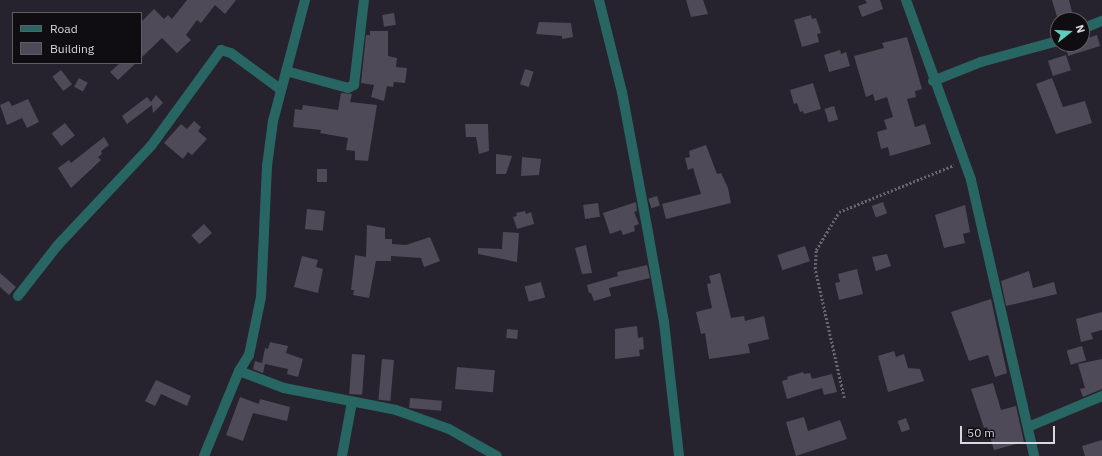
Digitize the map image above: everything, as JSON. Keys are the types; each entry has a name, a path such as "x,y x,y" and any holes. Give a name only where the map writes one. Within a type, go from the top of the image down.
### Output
{"street":[{"path":"204,456 239,371 249,355 261,297 267,166 280,89 305,0"},
{"path":"286,71 348,88 354,85 364,0"},
{"path":"599,0 622,92 664,322 679,456"},
{"path":"906,0 933,81 971,180 1034,456"},
{"path":"1090,26 1102,21"},
{"path":"933,81 981,62 1050,43"},
{"path":"18,296 57,246 151,146 221,50 231,53 280,89"},
{"path":"239,371 284,388 396,410 449,429 497,456"},
{"path":"1028,427 1102,396"},
{"path":"342,456 352,402"}],"path":[{"path":"844,398 815,269 816,250 839,212 964,161"}],"building":[{"path":"187,0 236,0 225,14 215,5 201,23 197,20 186,35 191,40 177,53 162,38 142,57 142,21 154,9 164,19 168,15 172,19"},
{"path":"686,0 703,0 708,14 691,17"},
{"path":"865,0 880,0 883,9 862,17 858,6 867,3"},
{"path":"1052,0 1069,0 1072,12 1056,12"},
{"path":"394,13 396,25 384,27 382,15"},
{"path":"811,15 812,19 816,18 821,33 817,34 819,42 802,47 794,20"},
{"path":"539,22 571,23 573,37 562,39 562,36 536,34"},
{"path":"370,31 388,31 388,56 397,58 396,67 407,68 405,83 394,82 393,87 387,86 384,101 371,97 374,85 361,83 366,35 370,35"},
{"path":"1097,35 1100,46 1090,49 1090,37"},
{"path":"907,37 922,89 915,91 916,97 907,99 915,127 925,124 931,144 890,156 888,147 881,149 877,132 887,129 884,120 893,117 887,97 875,101 873,94 866,97 854,56 884,48 882,43"},
{"path":"840,50 841,54 846,52 850,66 829,72 824,55"},
{"path":"1067,52 1081,52 1068,56"},
{"path":"1066,55 1071,70 1053,76 1048,61"},
{"path":"119,64 135,64 118,80 110,72"},
{"path":"525,69 534,72 529,87 520,84"},
{"path":"61,70 72,84 63,91 52,77"},
{"path":"79,78 88,83 83,92 74,87"},
{"path":"1052,78 1063,107 1085,101 1092,123 1056,134 1036,84"},
{"path":"813,83 821,109 804,114 803,111 800,112 797,103 794,104 790,90"},
{"path":"341,93 352,94 350,102 377,105 368,161 355,160 355,151 346,150 348,138 320,133 321,130 293,127 295,109 302,110 303,105 338,110"},
{"path":"156,95 163,103 153,113 152,105 127,124 122,116 147,97 151,102"},
{"path":"28,99 39,122 27,128 22,118 7,125 0,105 9,101 12,106"},
{"path":"834,106 838,119 829,122 824,109"},
{"path":"194,121 201,127 198,131 207,139 192,155 188,152 183,159 164,143 181,124 187,129"},
{"path":"65,123 75,136 61,146 52,133"},
{"path":"465,124 488,124 489,151 479,154 476,137 466,137"},
{"path":"104,137 109,145 101,151 102,154 98,157 101,160 71,188 58,168 69,160 71,163"},
{"path":"706,145 717,174 721,173 728,188 731,203 666,219 662,204 701,194 693,168 688,170 685,158 690,157 689,151"},
{"path":"496,154 512,156 506,174 496,174"},
{"path":"522,157 541,159 539,175 521,176"},
{"path":"317,169 327,169 327,182 317,182"},
{"path":"657,196 660,206 651,208 648,199"},
{"path":"636,202 637,211 634,212 639,224 634,226 635,231 623,235 621,230 610,234 603,213"},
{"path":"883,202 887,213 876,217 872,206"},
{"path":"598,203 600,217 585,219 583,205"},
{"path":"965,205 970,232 963,234 965,243 944,248 935,215"},
{"path":"307,209 325,211 323,231 305,229"},
{"path":"525,211 526,214 531,212 534,224 517,229 513,217 517,216 516,213"},
{"path":"204,224 212,233 199,244 191,235"},
{"path":"367,225 385,228 385,239 392,239 392,244 406,245 430,237 440,261 424,267 421,258 391,256 391,261 376,261 369,298 353,295 354,290 351,290 355,255 366,257"},
{"path":"503,232 519,233 517,262 478,254 478,248 502,249"},
{"path":"586,245 592,273 582,274 575,248"},
{"path":"805,246 810,261 782,270 777,255"},
{"path":"887,254 891,266 876,271 872,257"},
{"path":"302,256 318,260 316,267 323,269 318,293 294,287"},
{"path":"647,265 650,278 609,288 611,296 594,301 591,293 589,293 587,285 618,276 617,272"},
{"path":"857,269 863,294 839,300 835,283 840,282 838,274"},
{"path":"1029,271 1033,288 1054,282 1057,294 1006,306 1001,281"},
{"path":"0,273 16,287 9,295 0,287"},
{"path":"720,273 731,318 744,316 745,321 764,316 769,339 748,344 750,353 709,359 705,333 701,334 696,312 712,308 707,284 711,283 709,276"},
{"path":"541,282 545,297 529,302 525,286"},
{"path":"991,299 1007,373 995,377 988,355 969,361 951,312"},
{"path":"1102,312 1102,330 1091,333 1093,339 1081,342 1076,319"},
{"path":"637,326 638,338 643,337 644,349 639,350 640,356 615,359 615,329"},
{"path":"507,329 518,330 517,339 506,338"},
{"path":"270,342 288,346 286,353 303,359 298,377 287,374 288,369 265,364 263,373 253,369 255,361 262,363 265,348 268,349"},
{"path":"1082,346 1086,360 1071,365 1067,350"},
{"path":"894,351 896,357 904,354 908,368 920,369 924,381 888,392 878,356"},
{"path":"352,354 365,355 362,395 349,394"},
{"path":"382,359 394,360 390,401 378,400"},
{"path":"1102,359 1102,389 1083,397 1080,389 1085,388 1078,364"},
{"path":"457,367 495,370 493,392 455,389"},
{"path":"803,372 804,374 810,373 812,379 832,374 837,392 824,395 822,388 787,399 782,381 788,379 787,377"},
{"path":"156,380 191,396 187,406 161,394 155,406 145,401"},
{"path":"993,383 1001,410 1016,406 1024,442 994,450 987,427 984,428 971,389"},
{"path":"240,397 259,404 260,399 290,407 287,421 253,413 243,441 226,435"},
{"path":"410,398 442,401 441,411 409,408"},
{"path":"804,417 808,431 840,420 847,439 796,456 786,422"},
{"path":"906,418 910,429 902,432 898,421"},
{"path":"1102,440 1102,456 1085,456 1082,446"}]}
